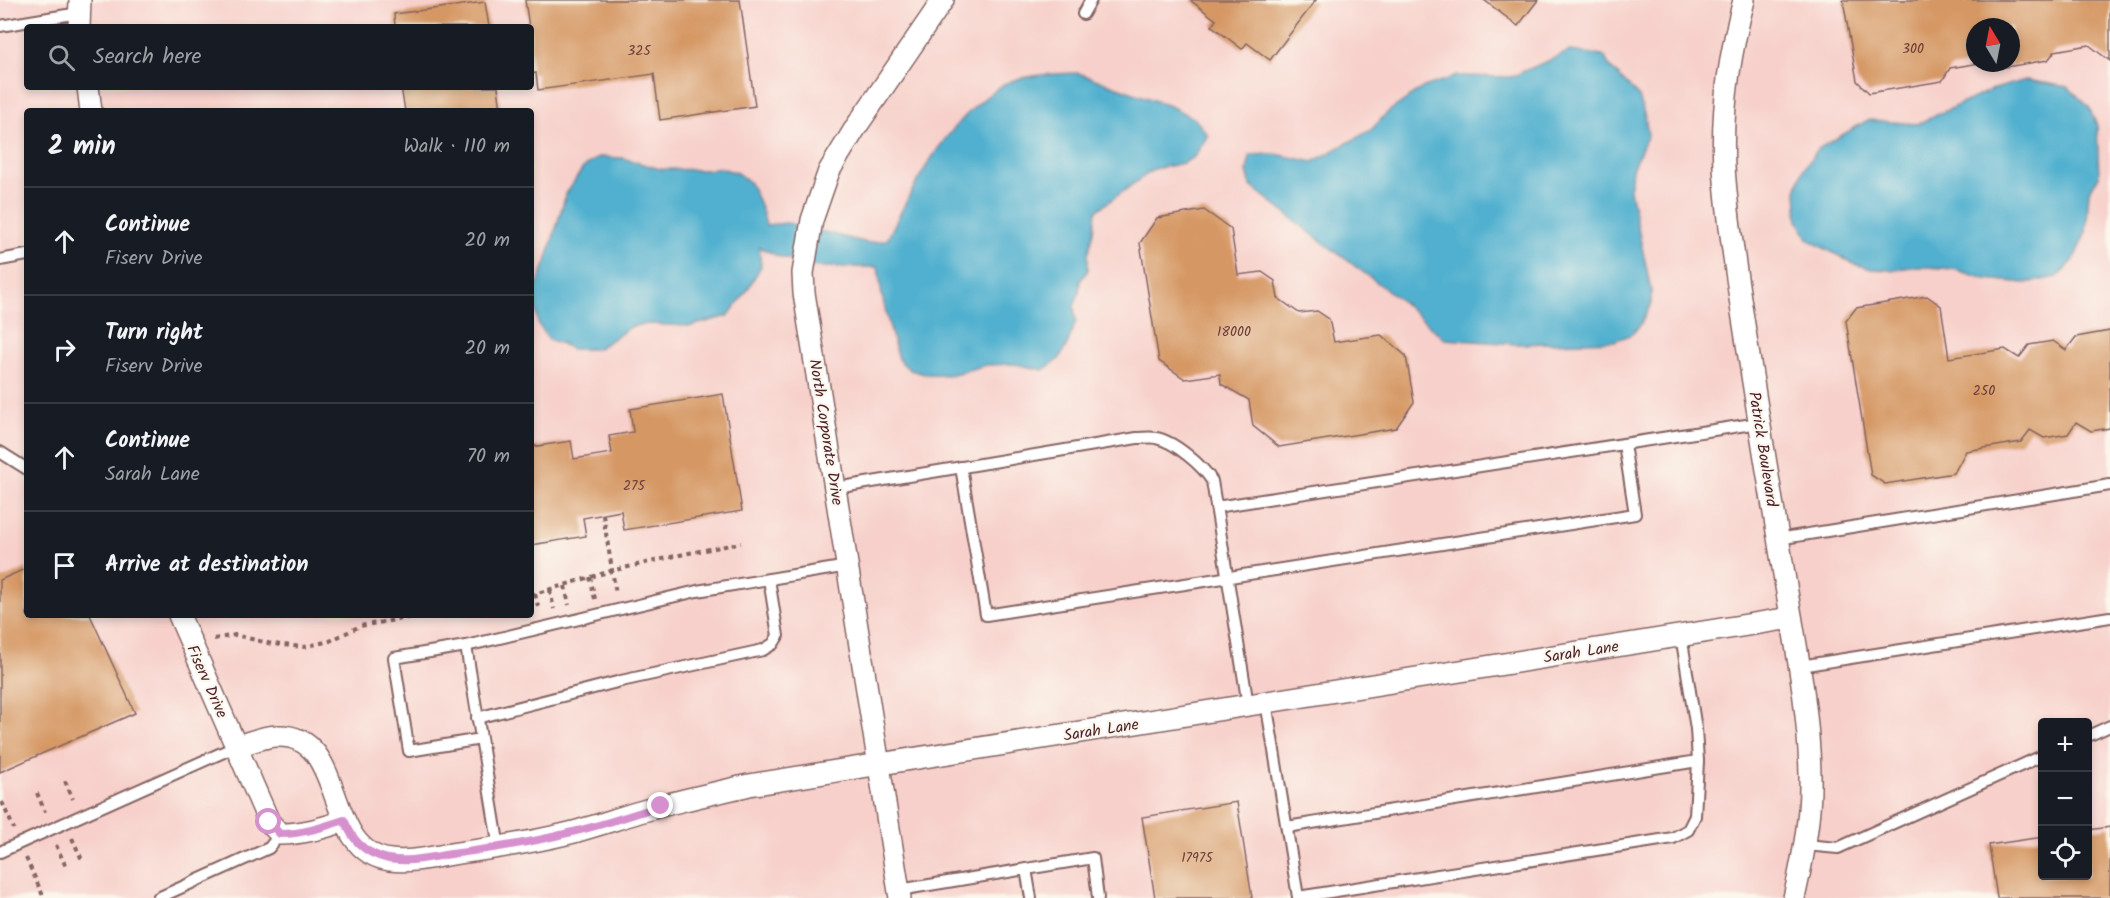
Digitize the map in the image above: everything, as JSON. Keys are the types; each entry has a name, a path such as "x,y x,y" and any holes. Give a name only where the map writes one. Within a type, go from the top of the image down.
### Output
{"street":[{"name":"North Corporate Drive","path":"900,894 804,293 803,273 812,220 829,171 856,127 943,0"},
{"name":"Patrick Boulevard","path":"1744,0 1730,64 1725,111 1724,165 1729,223 1759,423 1800,666 1808,733 1810,777 1805,845 1794,898"},
{"path":"88,90 91,108"},
{"name":"Sarah Lane","path":"344,820 361,847 374,855 390,860 499,848 570,833 661,806 749,785 1791,618"},
{"name":"Fiserv Drive","path":"182,622 269,822 280,834"},
{"path":"237,746 277,736 299,739 314,750 329,778 344,820 308,832 280,834"}],"lane":[{"path":"1083,14 1090,0"},
{"path":"0,26 79,13"},
{"path":"0,260 24,256"},
{"path":"1216,507 1759,423"},
{"path":"836,488 1137,438 1156,438 1169,442 1205,470 1212,481 1227,577 1287,827 1298,897 1673,838 1688,830 1695,816 1698,761 1696,729 1682,635"},
{"path":"961,467 986,615 1635,514 1624,444"},
{"path":"0,452 24,466"},
{"path":"1778,539 2110,485"},
{"path":"481,739 409,751 394,658 466,646 696,591 848,566"},
{"path":"477,718 621,681 763,650 773,644 778,636 769,579"},
{"path":"1800,666 2110,617"},
{"path":"466,646 499,848"},
{"path":"2092,734 2110,726"},
{"path":"0,852 237,746"},
{"path":"1805,845 1838,848 2038,758"},
{"path":"1287,827 1698,761"},
{"path":"158,898 269,848 280,834"},
{"path":"900,894 1092,858 1098,898"},
{"path":"1026,869 1031,898"}],"path":[{"path":"603,515 611,571"},
{"path":"534,594 611,571 741,543"},
{"path":"182,622 211,639 235,635 272,644 304,647 330,641 360,626 407,618"},
{"path":"0,807 4,806 2,802"},
{"path":"65,823 82,861"},
{"path":"50,830 67,868"}],"shaded area":[{"path":"0,0 2110,0 2110,898 0,898"}],"water":[{"path":"1570,51 1604,56 1610,67 1639,97 1645,117 1648,135 1632,169 1630,190 1651,290 1651,304 1640,325 1632,334 1614,341 1517,344 1445,339 1394,295 1251,186 1247,172 1250,155 1275,154 1313,162 1371,130 1388,112 1424,87 1457,76 1511,77"},
{"path":"1078,73 1170,106 1195,119 1208,135 1194,157 1183,163 1154,169 1096,211 1088,255 1088,270 1080,281 1079,293 1074,306 1076,321 1059,359 1043,370 1015,364 986,365 950,375 925,374 910,370 898,359 882,296 878,267 816,267 778,256 759,247 761,266 746,292 728,316 691,326 649,324 632,326 597,349 571,349 549,340 538,324 534,293 546,262 566,194 583,168 599,157 622,158 660,169 721,168 737,173 750,183 766,225 787,223 868,243 887,240 918,180 943,142 957,125 990,94 1004,84 1017,79"},
{"path":"2026,80 2068,87 2089,107 2097,126 2099,177 2089,191 2086,232 2073,261 2057,277 2025,283 1986,279 1954,269 1911,267 1891,270 1872,269 1854,264 1809,240 1798,221 1796,191 1802,171 1818,149 1868,120 1917,124 1991,90"}],"building":[{"path":"525,0 740,0 755,106 660,120 654,74 538,90 536,73 534,73 534,24 529,24"},
{"path":"1190,0 1316,0 1270,60 1247,43 1242,49 1212,26 1216,20"},
{"path":"1484,0 1538,0 1518,26"},
{"path":"1843,0 2110,0 2110,61 2089,45 2055,51 2048,60 2020,65 2020,18 1966,18 1966,65 1950,68 1942,81 1869,93 1857,81"},
{"path":"485,2 489,24 395,24 394,14"},
{"path":"402,90 498,90 501,108 404,108"},
{"path":"1204,210 1231,229 1238,275 1262,272 1275,281 1278,298 1299,313 1317,311 1329,319 1334,342 1381,335 1406,356 1414,402 1396,428 1279,447 1253,426 1249,400 1221,384 1220,374 1185,379 1159,361 1140,243 1157,218"},
{"path":"1927,296 1941,306 1949,358 2005,349 2019,358 2029,345 2053,341 2066,350 2076,337 2110,331 2110,428 2091,431 2076,422 2068,434 2044,438 2030,430 2021,442 1966,451 1954,473 1885,484 1871,475 1846,321 1856,308"},
{"path":"723,394 742,511 624,530 621,511 583,518 586,536 534,545 534,447 571,441 574,459 612,453 609,436 633,432 630,409"},
{"path":"24,569 24,618 91,618 135,713 0,772 0,580"},
{"path":"1237,802 1252,898 1155,898 1142,817"},
{"path":"2110,827 2110,898 1997,898 1989,845 2038,838 2038,880 2092,880 2092,829"}],"route":[{"path":"269,822 280,834 292,834 308,832 344,820 361,847 374,855 390,860 415,859 499,848 570,833 661,806"}]}
